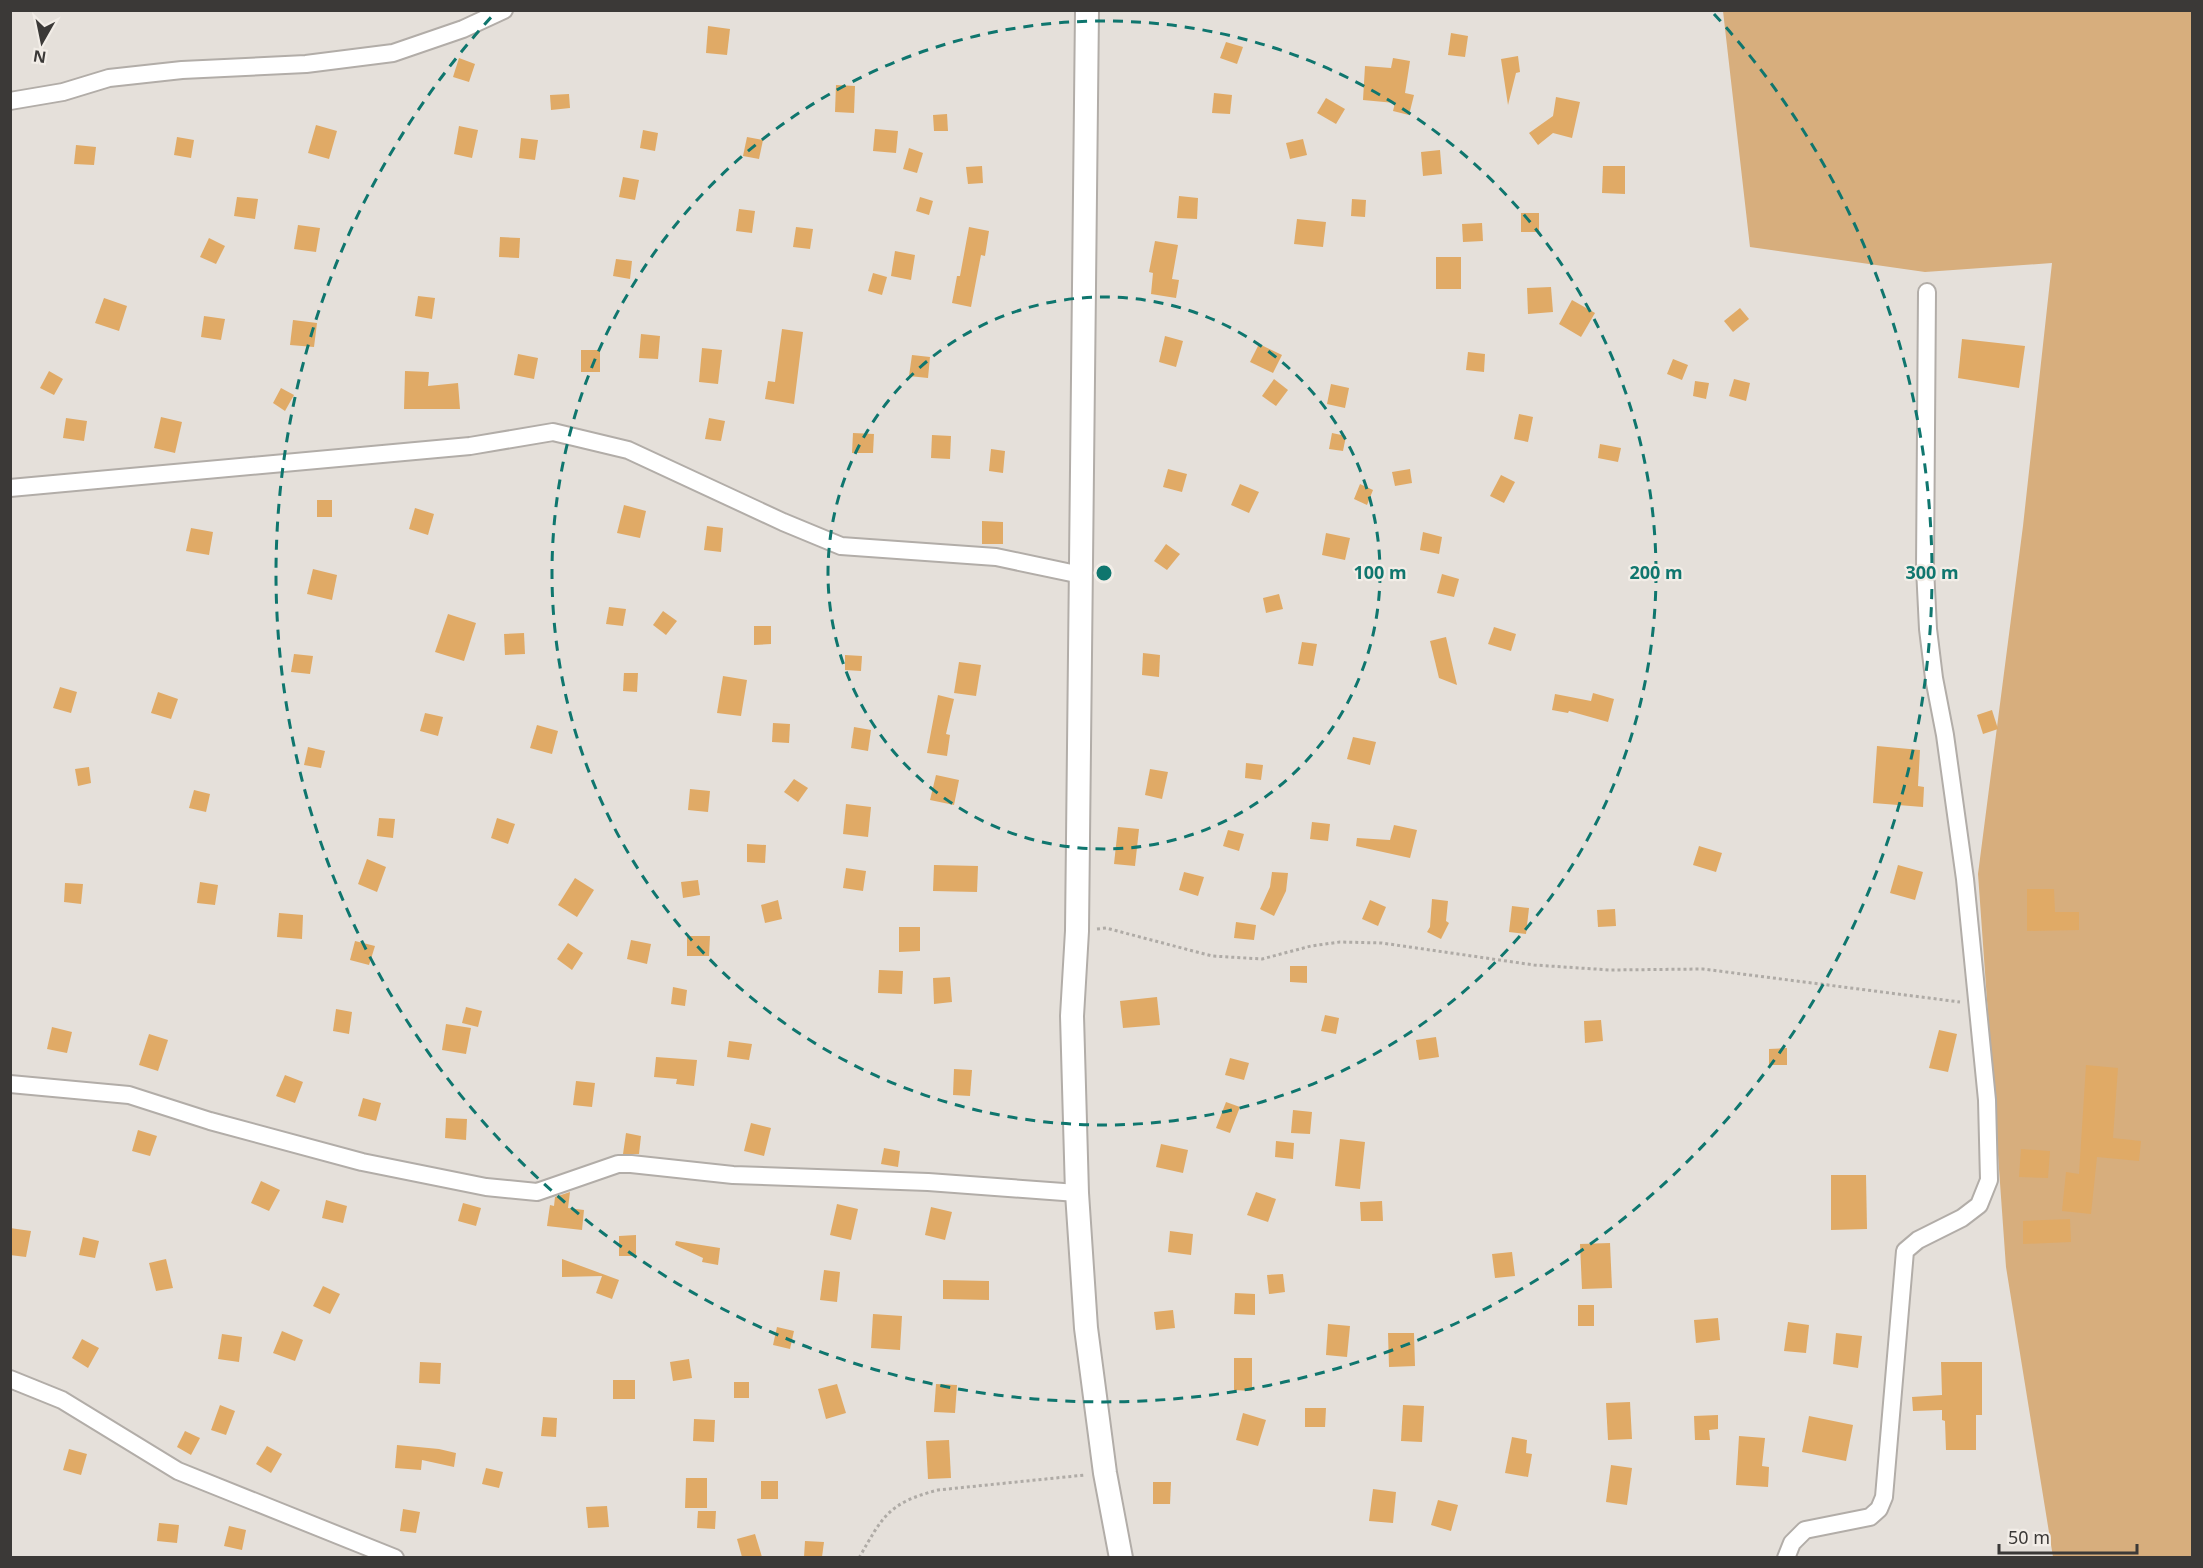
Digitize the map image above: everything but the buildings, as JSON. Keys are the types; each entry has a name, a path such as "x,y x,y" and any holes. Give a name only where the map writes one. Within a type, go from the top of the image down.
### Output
{"main road":[{"path":"1087,10 1077,931 1072,1016 1077,1194 1086,1328 1104,1473 1121,1557"}],"street":[{"path":"10,101 63,92 109,78 182,70 306,64 393,53 463,29 504,10"},
{"path":"1786,1557 1792,1543 1805,1530 1870,1517 1879,1509 1884,1497 1905,1251 1918,1240 1962,1218 1979,1205 1989,1180 1987,1100 1965,879 1928,629 1925,568 1927,292"},
{"path":"10,488 470,446 554,432 628,450 783,522 841,546 996,557 1081,576"},
{"path":"10,1084 129,1095 210,1121 362,1162 486,1187 537,1192 618,1164 632,1164 733,1175 928,1182 1077,1194"},
{"path":"10,1379 62,1400 178,1471 395,1557"}],"path":[{"path":"1077,931 1106,928 1212,956 1262,959 1311,946 1340,942 1382,943 1534,965 1610,970 1703,969 1976,1004"},
{"path":"860,1557 882,1519 891,1509 922,1494 938,1490 1104,1473"}],"shaded area":[{"path":"1723,11 2192,11 2192,1557 2053,1557 2006,1267 1978,874 2023,526 2052,263 1925,272 1750,247"}]}
